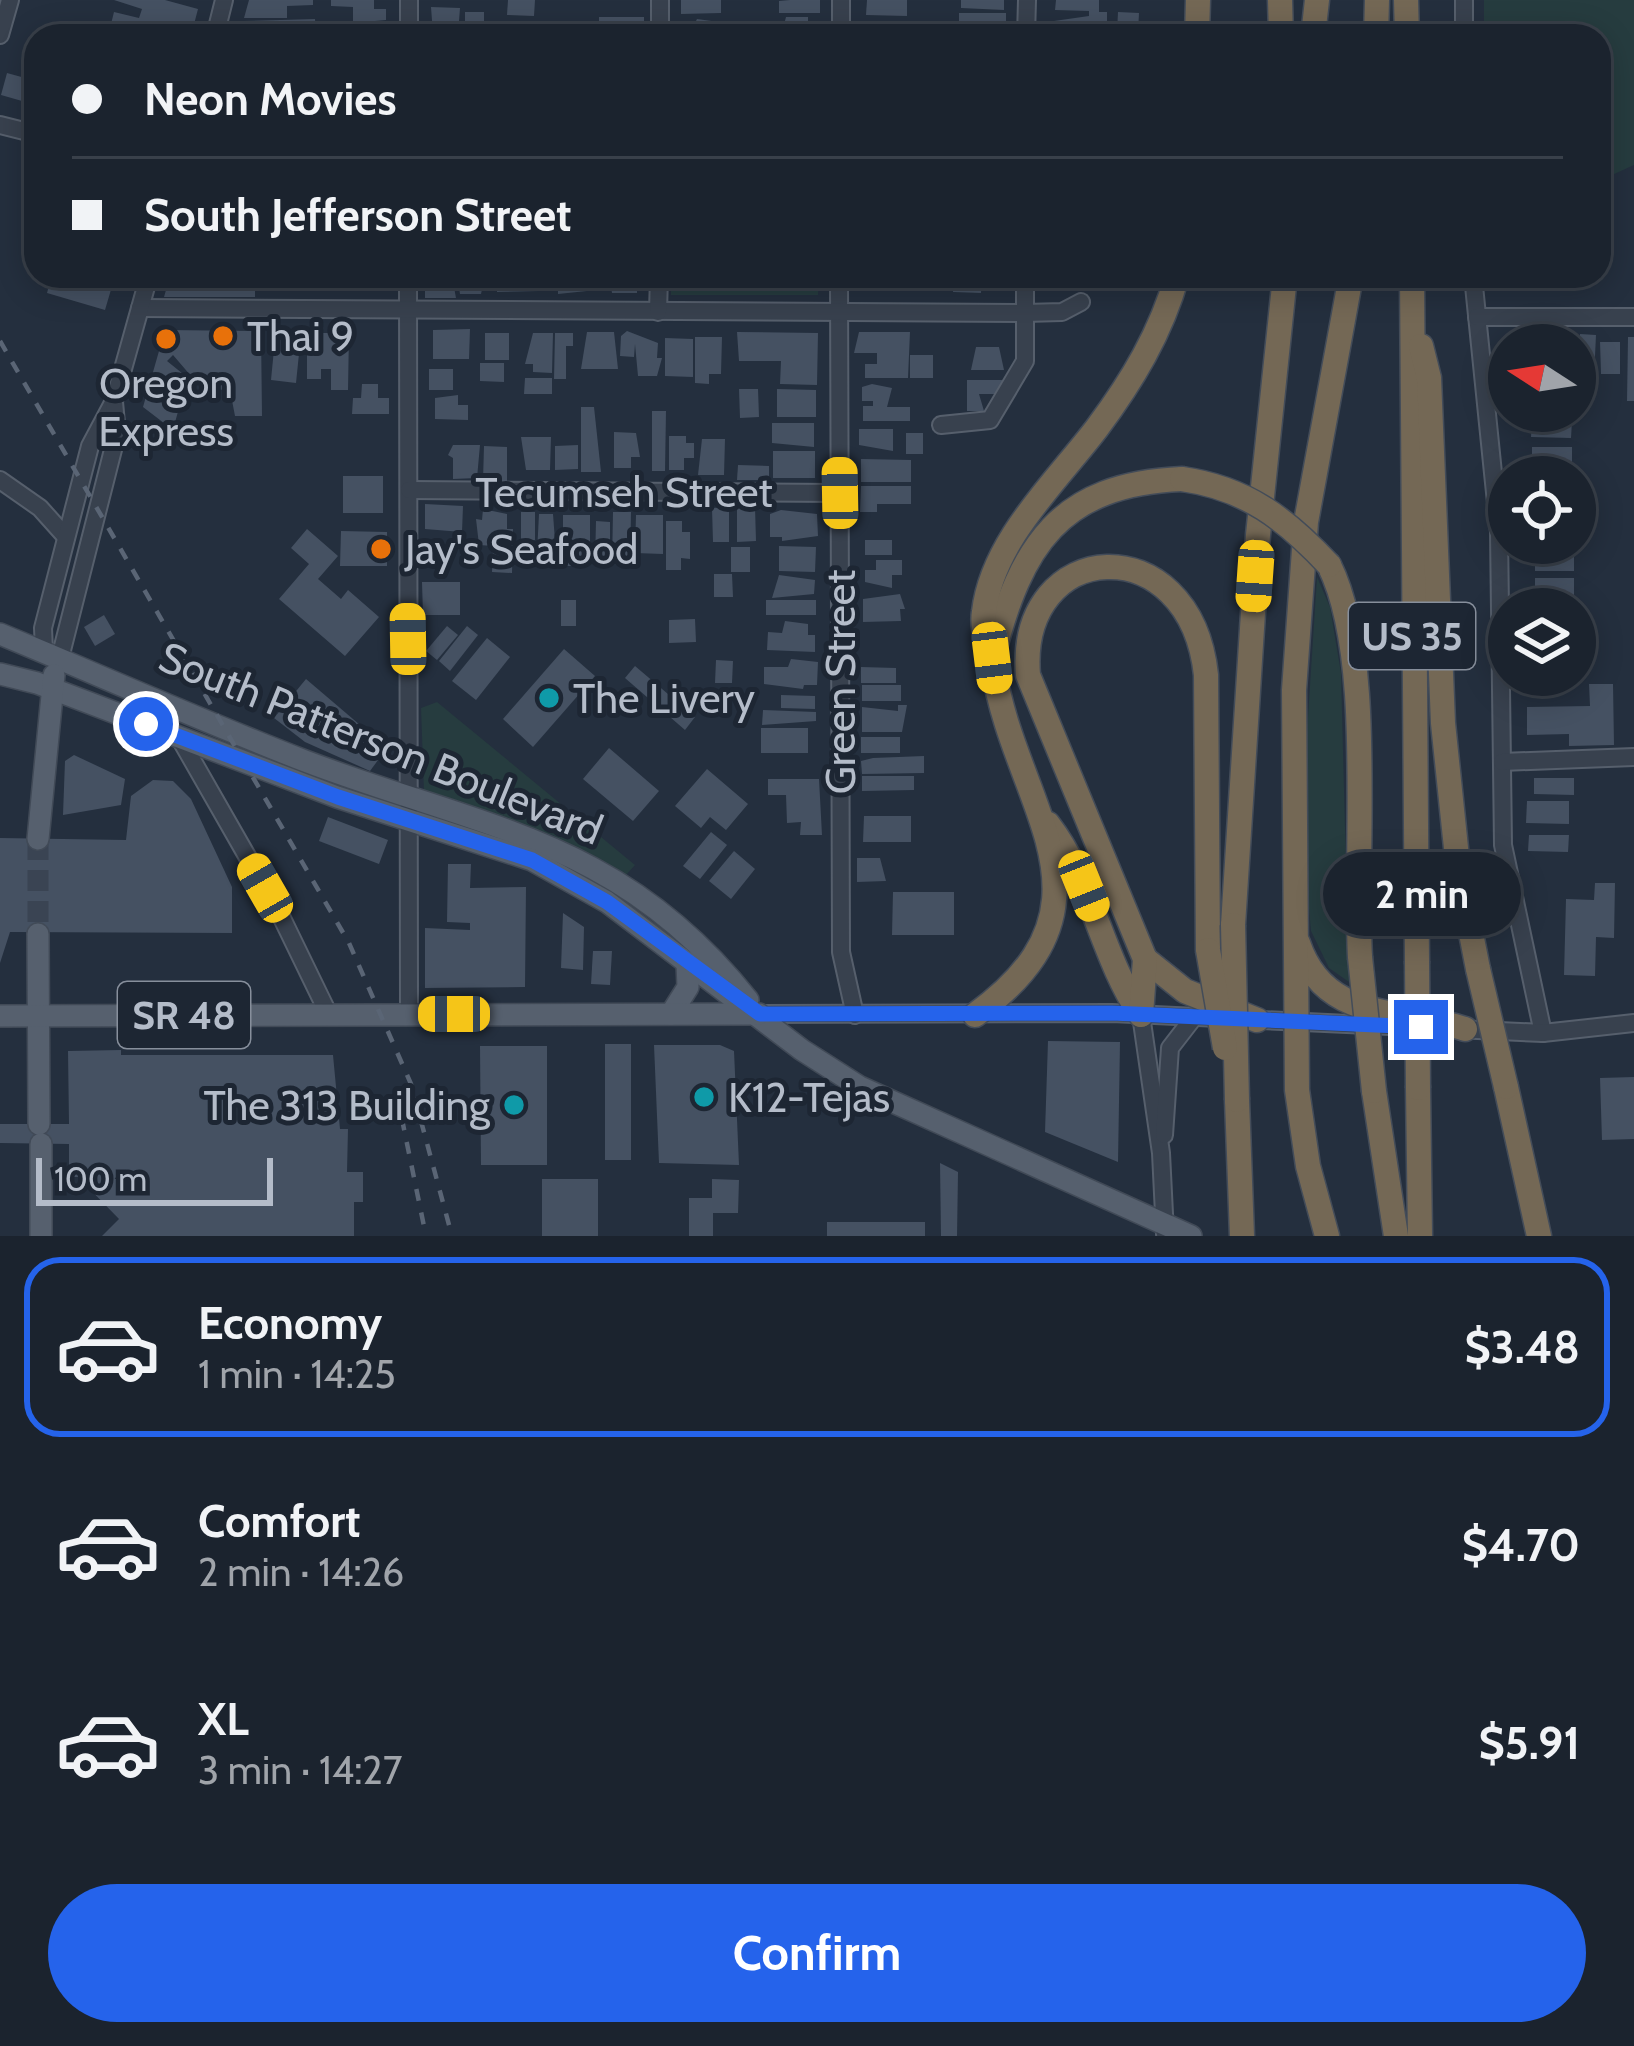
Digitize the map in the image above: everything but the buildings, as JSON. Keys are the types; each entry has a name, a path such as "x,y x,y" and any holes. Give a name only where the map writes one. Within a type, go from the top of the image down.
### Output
{"highway":[{"path":"975,1015 1023,976 1048,937 1054,887 1041,815 1004,718 983,615 992,579 1009,544 1134,376 1172,288"},
{"path":"1242,1236 1233,925 1258,535 1285,288"},
{"path":"1327,1236 1300,1124 1294,1021 1294,690 1306,522 1349,288"},
{"name":"US 35","path":"1412,288 1420,1236"},
{"path":"1412,311 1429,378 1449,804 1478,969 1539,1236"},
{"path":"992,658 1013,581 1043,536 1110,491 1182,479 1260,503 1329,565 1346,612 1354,671 1360,957 1396,1236"},
{"path":"1142,1015 1145,959 1028,675 1026,652 1036,615 1058,586 1095,568 1130,568 1166,585 1191,614 1199,633 1206,675 1208,950 1237,1100"},
{"path":"1041,815 1067,849 1122,986 1142,1015"},
{"path":"1294,928 1310,968 1344,1002 1382,1016 1465,1029"},
{"path":"1145,959 1185,991 1257,1019"},
{"path":"1240,1173 1253,1236"}],"main road":[{"name":"South Patterson Boulevard","path":"0,634 304,760 526,834 604,873 726,972 760,1014"},
{"path":"38,839 52,655"},
{"name":"South Patterson Boulevard","path":"0,674 496,847 572,880 818,1061 889,1102 1165,1229 1191,1236"},
{"path":"38,934 40,1236"},
{"path":"671,1015 688,987 686,964"},
{"name":"SR 48","path":"0,1016 760,1014"}],"street":[{"path":"0,35 10,0"},
{"path":"52,655 43,628 89,446 114,401 146,288"},
{"path":"408,288 409,1014"},
{"path":"658,312 659,288"},
{"name":"Green Street","path":"839,288 841,952 855,1015"},
{"path":"941,425 990,420 1022,373 1025,288"},
{"path":"1474,288 1499,532 1505,862 1543,1033"},
{"path":"140,308 1025,313 1062,312 1081,302"},
{"path":"1477,317 1634,317"},
{"path":"52,655 117,434 114,401"},
{"path":"0,480 40,508 66,537"},
{"name":"Tecumseh Street","path":"409,490 840,493"},
{"path":"179,737 279,912 328,1015"},
{"path":"1502,762 1634,757"},
{"path":"760,1014 1142,1015 1543,1033 1634,1023"},
{"path":"1142,1015 1161,1154 1165,1229"},
{"path":"1161,1154 1168,1058 1194,1017"}],"green space":[{"path":"1484,0 1634,0 1634,165 1611,176 1611,24 1484,24"},
{"path":"671,288 818,288 818,295 671,295"},
{"path":"1317,577 1330,607 1341,673 1349,982 1329,968 1311,931 1307,887 1307,732"},
{"path":"437,702 635,865 626,875 552,835 424,792 421,708"}],"tunnel":[{"path":"38,839 38,934"}],"railway":[{"path":"0,341 349,943 411,1084 452,1236"},
{"path":"397,1095 426,1236"}],"place":[{"name":"Thai 9","path":"223,336"},
{"name":"Oregon Express","path":"166,339"},
{"name":"Jay's Seafood","path":"381,549"},
{"name":"The Livery","path":"549,698"},
{"name":"K12-Tejas","path":"704,1097"},
{"name":"The 313 Building","path":"514,1105"}],"route":[{"path":"146,724 338,797 532,860 607,902 760,1014 1112,1013 1421,1027"}]}
